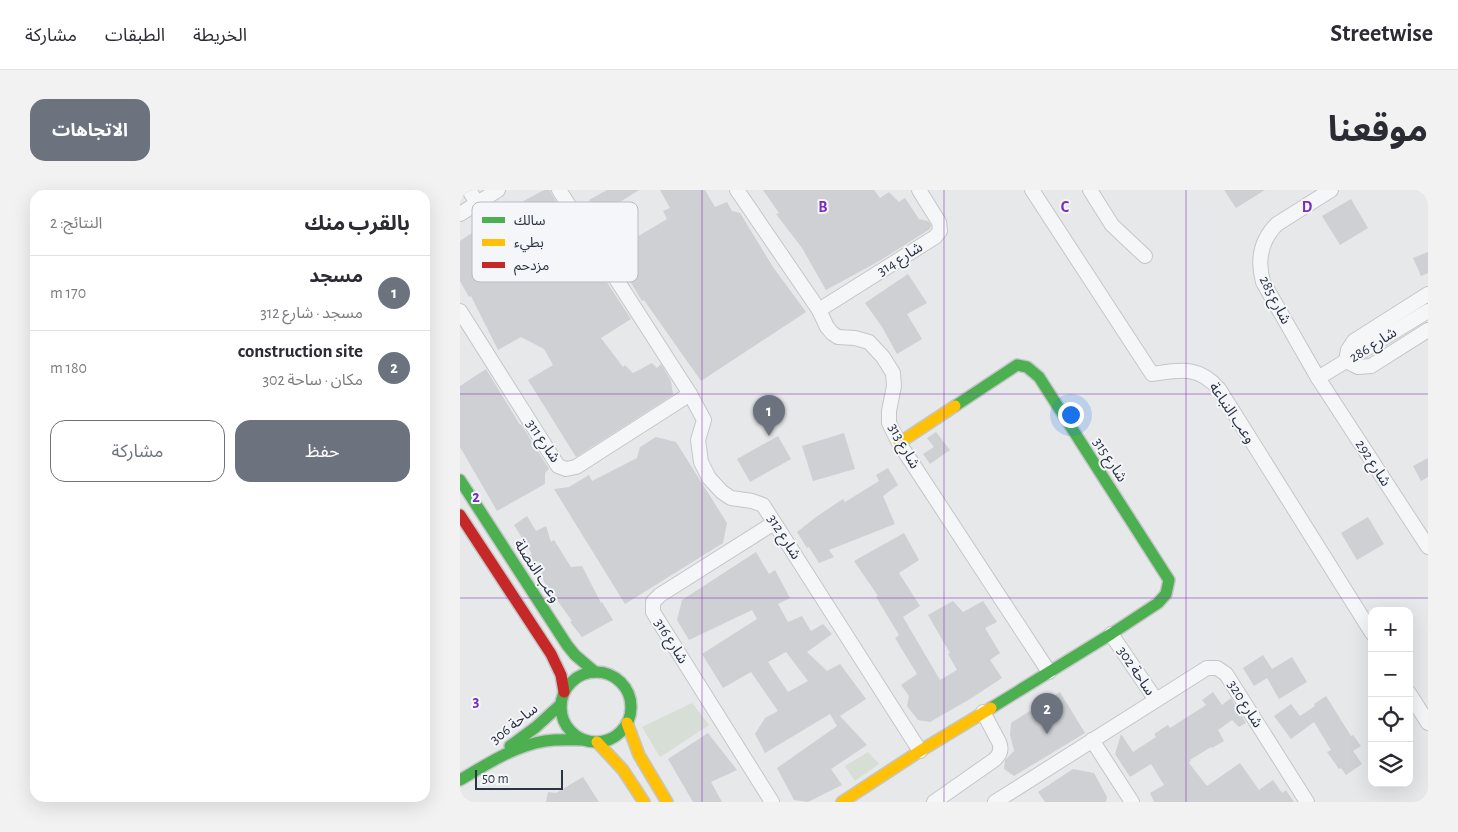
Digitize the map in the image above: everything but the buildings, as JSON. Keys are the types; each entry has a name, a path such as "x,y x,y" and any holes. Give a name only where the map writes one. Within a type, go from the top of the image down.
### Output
{"street":[{"path":"469,190 476,202"},
{"path":"479,202 498,190"},
{"name":"شارع 312","path":"560,190 568,202"},
{"name":"شارع 313","path":"737,190 819,310 832,333 838,337 855,338 870,342 893,373 894,386 889,410 889,422 898,443 1049,672"},
{"name":"شارع 314","path":"819,310 935,237 940,230 939,222 919,190"},
{"name":"وعب النباعة","path":"1032,190 1152,374 1174,370 1194,371 1208,378 1219,389 1368,627"},
{"path":"1090,190 1112,225 1145,256"},
{"name":"شارع 285","path":"1318,378 1263,282 1259,263 1263,244 1277,224 1331,190"},
{"path":"460,214 472,206"},
{"name":"شارع 312","path":"619,282 690,394 704,420 698,440 701,462 709,478 722,492 731,498 763,504 920,751"},
{"path":"1428,294 1354,341 1348,350 1346,361 1358,367 1372,366 1428,330"},
{"name":"شارع 286","path":"1318,378 1428,311"},
{"name":"شارع 311","path":"460,312 558,466 566,469 576,468 690,394"},
{"name":"شارع 315","path":"898,443 1017,365 1027,366 1039,377 1168,580 1166,594 1158,603 1111,634"},
{"name":"شارع 292","path":"1318,378 1428,547"},
{"name":"وعب النصلة","path":"460,480 567,645 595,672"},
{"path":"460,514 551,654 561,675 564,692"},
{"name":"شارع 316","path":"772,802 653,612 653,602 660,595 774,523"},
{"name":"ساحة 302","path":"920,751 1111,634 1156,700 995,802"},
{"name":"شارع 320","path":"1156,700 1207,668 1217,668 1226,674 1307,802"},
{"path":"595,672 607,674 618,679 626,688 630,700 630,712 627,723 619,733 609,739 597,742 584,740 574,735 566,727 560,705 564,692 576,677 585,673 595,672"},
{"path":"1412,697 1428,723"},
{"name":"ساحة 306","path":"485,765 536,727 560,705"},
{"path":"934,802 994,760 999,754 999,742 983,712"},
{"path":"627,723 630,737 636,750 667,802"},
{"name":"ساحة 306","path":"460,780 510,752 542,742 584,740"},
{"path":"1092,740 1132,802"},
{"path":"597,742 626,774 644,802"},
{"path":"842,802 920,751"}],"shaded area":[{"path":"692,703 709,725 660,757 642,727"},
{"path":"868,752 879,764 855,781 845,766"}],"traffic: fast":[{"path":"955,406 1017,365 1027,367 1039,377 1169,580 1166,594 1158,603 991,708"},
{"path":"460,480 567,645 575,655 595,672"},
{"path":"596,672 609,675 621,682 628,694 631,707 628,720 621,732 609,739 596,742 583,739 571,732 564,720 561,707 564,694 571,682 583,675 596,672"},
{"path":"510,746 536,727 560,705"},
{"path":"460,780 501,756 534,743 550,740 584,740"}],"traffic: slow":[{"path":"899,443 955,406"},
{"path":"842,802 920,751 991,708"},
{"path":"627,723 639,755 667,802"},
{"path":"597,742 623,770 644,802"}],"traffic: jam":[{"path":"460,515 551,654 561,675 564,692"}],"place":[{"name":"مسجد","path":"769,436"},
{"name":"construction site","path":"1047,734"}]}
